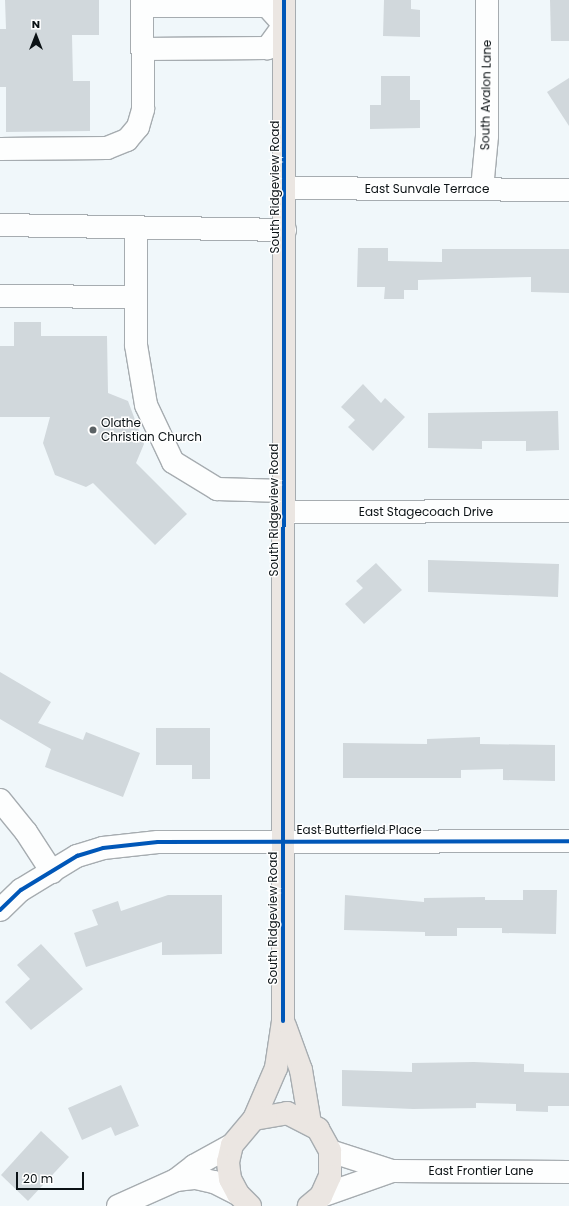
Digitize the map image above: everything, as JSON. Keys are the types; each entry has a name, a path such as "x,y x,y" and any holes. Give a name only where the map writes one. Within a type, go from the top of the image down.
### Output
{"main road":[{"name":"South Ridgeview Road","path":"284,0 284,1021"},
{"path":"244,1201 230,1179 228,1162 232,1145 254,1119 276,1068 284,1021"},
{"path":"284,1021 301,1070 310,1123 330,1151 330,1176 315,1201"},
{"path":"254,1119 287,1113 310,1123"}],"street":[{"name":"South Avalon Lane","path":"482,189 487,136 487,0"},
{"path":"0,149 107,148 127,140 138,127 143,109 142,3 267,6 284,25 267,48 143,49"},
{"name":"East Sunvale Terrace","path":"285,188 569,190"},
{"path":"0,225 285,230"},
{"path":"136,228 136,345 146,405 173,462 217,489 284,491"},
{"path":"0,296 136,297"},
{"name":"East Stagecoach Drive","path":"284,512 569,511"},
{"path":"0,800 26,832 52,872"},
{"name":"East Butterfield Place","path":"0,910 21,890 77,856 103,848 158,842 284,840 569,841"},
{"path":"118,1206 176,1180 194,1166 232,1145"},
{"path":"330,1151 392,1171"},
{"path":"315,1201 392,1171"},
{"name":"East Frontier Lane","path":"392,1171 569,1172"},
{"path":"176,1180 196,1178 214,1182 244,1201"}],"building":[{"path":"5,0 99,0 99,35 72,35 73,81 90,81 90,131 6,132 6,87 0,87 0,29 6,29"},
{"path":"384,0 411,0 411,9 420,10 420,37 383,36"},
{"path":"550,0 569,0 569,41 551,41"},
{"path":"381,76 410,76 410,100 420,100 420,128 370,129 370,105 381,105"},
{"path":"569,78 569,126 547,92"},
{"path":"358,248 388,248 388,261 442,262 442,249 569,249 569,293 531,292 531,277 418,280 418,290 404,290 404,299 384,299 385,287 357,287"},
{"name":"Olathe Christian Church","path":"14,322 41,322 41,336 107,336 108,393 128,401 144,444 136,463 187,514 155,545 93,483 86,487 55,475 43,443 50,417 0,417 0,346 14,346"},
{"path":"363,384 381,403 385,398 405,417 373,451 348,427 355,420 341,407"},
{"path":"558,411 559,450 526,451 526,441 482,441 482,449 428,448 428,413"},
{"path":"428,560 559,564 558,597 428,592"},
{"path":"376,563 402,590 364,624 345,604 363,588 356,581"},
{"path":"0,672 51,702 38,723 83,740 86,732 140,753 123,797 45,767 51,749 0,719"},
{"path":"156,728 210,728 210,779 192,779 192,765 156,765"},
{"path":"480,737 480,744 555,745 555,781 503,780 503,769 461,770 461,778 343,778 343,743 427,744 427,739"},
{"path":"523,890 557,890 556,934 502,933 502,928 457,928 457,936 425,936 425,932 344,930 345,895 424,902 424,898 485,897 485,900 523,900"},
{"path":"168,895 222,895 222,954 162,955 162,942 86,967 74,933 98,925 92,910 118,901 121,911"},
{"path":"41,944 83,989 31,1030 5,1002 30,979 17,965"},
{"path":"474,1062 524,1064 524,1072 569,1073 569,1106 548,1106 548,1112 516,1111 516,1104 476,1103 476,1108 413,1109 342,1106 342,1070 412,1072 412,1063"},
{"path":"121,1085 139,1126 115,1136 111,1127 82,1140 68,1108"},
{"path":"41,1131 69,1157 28,1201 1,1175"}],"cycle path":[{"path":"283,1021 284,0"},
{"path":"0,910 21,890 77,856 103,848 158,842 569,841"}],"place":[{"name":"Olathe Christian Church","path":"93,430"}]}
